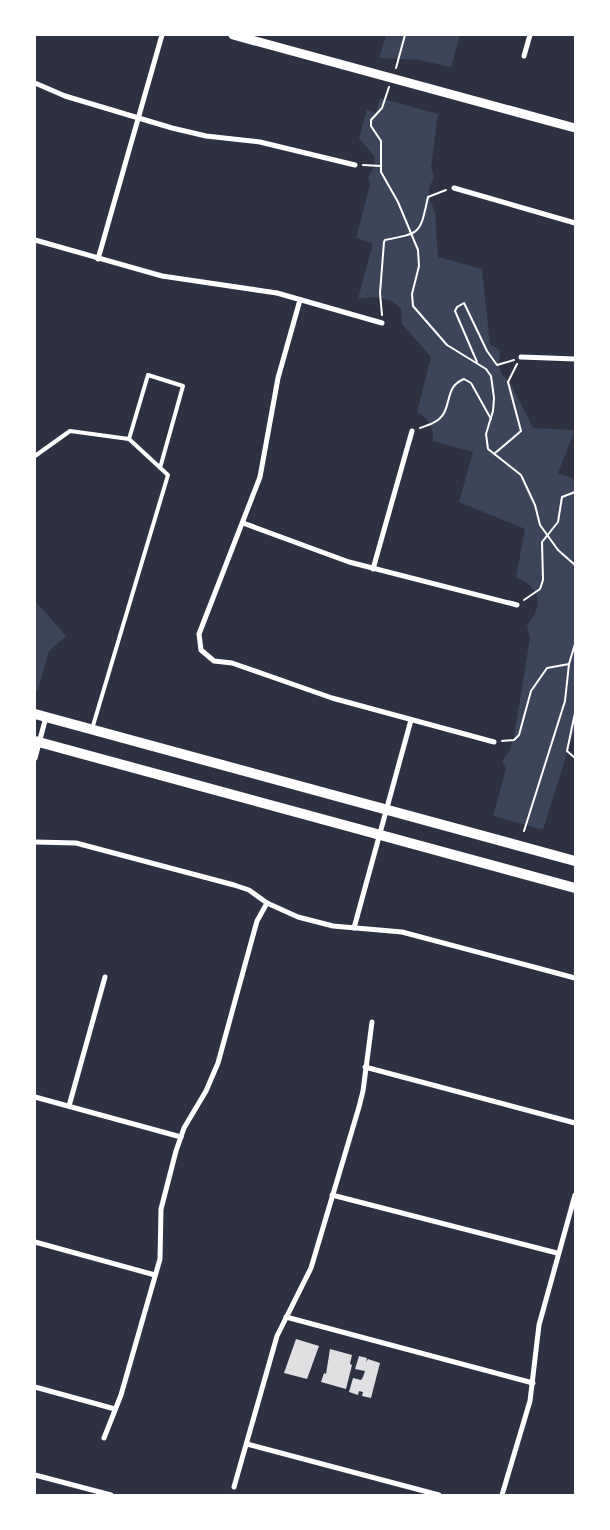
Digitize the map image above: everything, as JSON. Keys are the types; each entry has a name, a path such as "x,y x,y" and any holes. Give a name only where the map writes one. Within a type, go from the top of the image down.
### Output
{"main road":[{"path":"35,714 575,861"},
{"path":"37,741 575,888"}],"street":[{"path":"98,259 162,35"},
{"path":"233,35 575,128"},
{"path":"524,56 530,35"},
{"path":"35,83 65,96 206,136 260,142 355,165"},
{"path":"454,188 575,223"},
{"path":"35,240 162,276 251,288 382,323"},
{"path":"300,300 277,387 260,477 244,523 199,634 201,650 214,661 232,663 332,698 494,742"},
{"path":"521,357 575,359"},
{"path":"373,569 412,431"},
{"path":"244,523 373,569 517,605"},
{"path":"35,758 37,741 46,717"},
{"path":"354,928 411,720"},
{"path":"35,842 68,843 92,848 234,885 248,890 267,902 298,917 333,926 402,932 575,978"},
{"path":"104,1438 115,1409 161,1252 160,1209 181,1137 206,1092 218,1063 257,921 267,902"},
{"path":"69,1106 104,977"},
{"path":"234,1487 277,1336 302,1290 311,1268 363,1091 372,1022"},
{"path":"365,1067 575,1123"},
{"path":"35,1097 181,1137"},
{"path":"332,1195 557,1253"},
{"path":"502,1495 530,1402 540,1325 557,1253 575,1195"},
{"path":"35,1242 155,1275"},
{"path":"286,1317 533,1383"},
{"path":"35,1387 115,1409"},
{"path":"247,1444 440,1495"},
{"path":"35,1475 111,1495"}],"lane":[{"path":"129,440 148,375 183,386 160,468"},
{"path":"35,456 70,431 129,440 168,475 92,729"}],"path":[{"path":"405,35 402,40 401,57 382,108 371,120 371,126 381,141 381,172 398,202 413,234 418,250 419,266 412,294 413,306 447,345 486,368 494,385 494,411 490,419 485,441 493,455 511,466 521,475 535,505 540,526 575,565"},
{"path":"355,165 381,166"},
{"path":"382,323 380,292 385,240 413,234 421,227 428,197 454,188"},
{"path":"477,362 456,311 457,307 464,303 487,351 497,365 521,357"},
{"path":"493,455 521,431 508,382 521,357"},
{"path":"412,431 434,423 444,413 452,387 464,379 471,383 490,419"},
{"path":"517,605 540,589 543,580 542,542 548,537 558,522 562,497 575,492"},
{"path":"524,831 565,701 569,664 575,644"},
{"path":"494,742 514,740 518,735 531,691 547,668 569,664"},
{"path":"575,714 567,751 575,758"}],"shaded area":[{"path":"386,35 460,35 451,67 419,60 379,58"},
{"path":"380,98 438,114 431,167 434,177 429,188 430,200 435,212 438,257 482,269 490,344 500,350 499,362 501,373 511,384 533,428 575,430 558,473 575,479 575,728 543,830 493,816 506,769 502,761 509,752 514,737 530,638 527,625 533,617 538,603 535,591 524,581 516,577 525,529 459,502 473,452 433,441 430,424 417,412 431,357 402,324 401,308 386,299 370,297 358,299 373,243 356,238 370,185 368,178 373,169 375,157 359,138 367,110 376,113"},
{"path":"35,601 66,636 49,651 38,690 35,689"}],"building":[{"path":"296,1339 319,1346 307,1379 284,1373"},
{"path":"330,1349 352,1355 350,1364 352,1365 346,1389 321,1382 324,1373 326,1374"},
{"path":"359,1356 367,1358 366,1362 368,1359 380,1363 371,1398 362,1396 363,1392 359,1391 358,1395 349,1392 353,1378 361,1380 365,1371 355,1369"}]}
